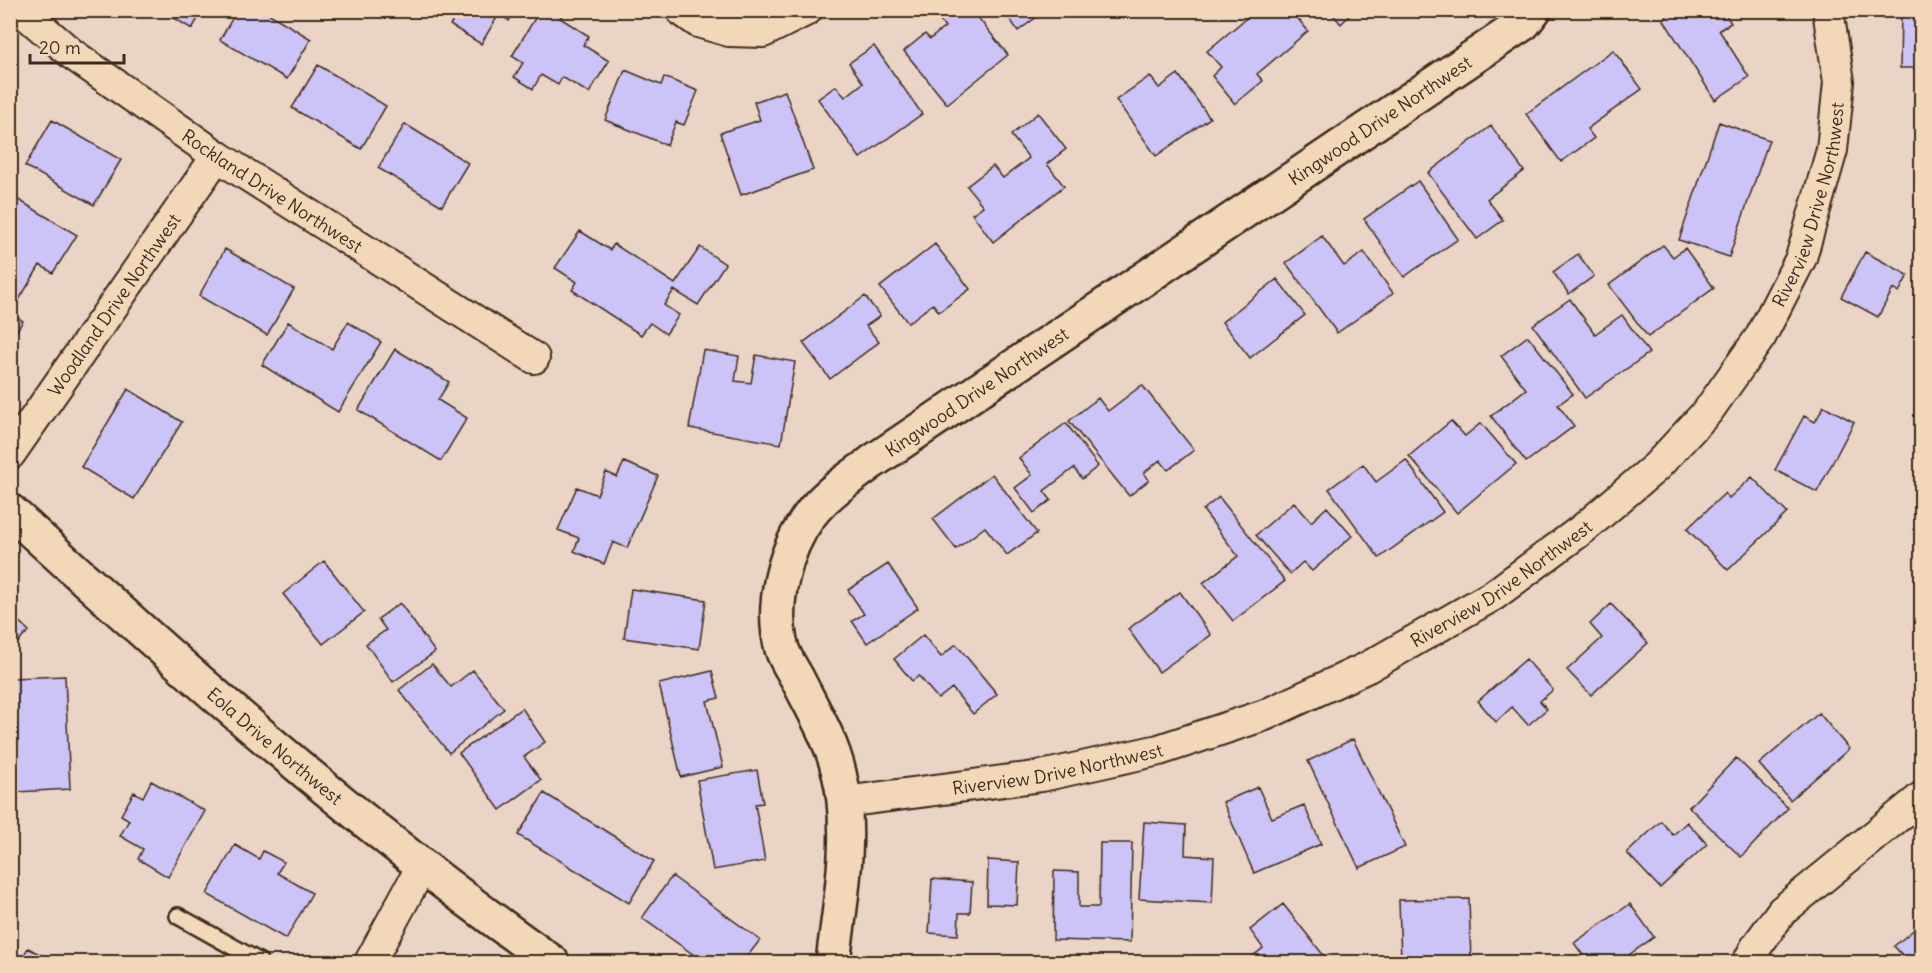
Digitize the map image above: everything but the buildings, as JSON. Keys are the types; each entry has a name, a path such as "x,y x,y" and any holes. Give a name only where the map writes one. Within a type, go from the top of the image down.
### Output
{"street":[{"name":"Rockland Drive Northwest","path":"21,10 72,54 217,156 534,358"},
{"path":"681,10 698,22 729,31 764,32 807,10"},
{"name":"Kingwood Drive Northwest","path":"833,963 845,847 844,802 840,773 829,741 782,650 779,626 779,602 788,556 797,535 811,514 831,493 872,462 1524,23 1534,10"},
{"name":"Riverview Drive Northwest","path":"844,802 1042,776 1159,750 1265,715 1368,667 1494,595 1584,528 1656,467 1708,411 1761,336 1801,258 1832,150 1839,82 1828,10"},
{"name":"Woodland Drive Northwest","path":"10,454 217,156"},
{"name":"Eola Drive Northwest","path":"10,511 128,620 267,739 422,866 552,963"},
{"path":"1748,963 1756,946 1782,911 1922,797"},
{"path":"370,963 422,866"}],"lane":[{"path":"178,916 260,963"}]}
